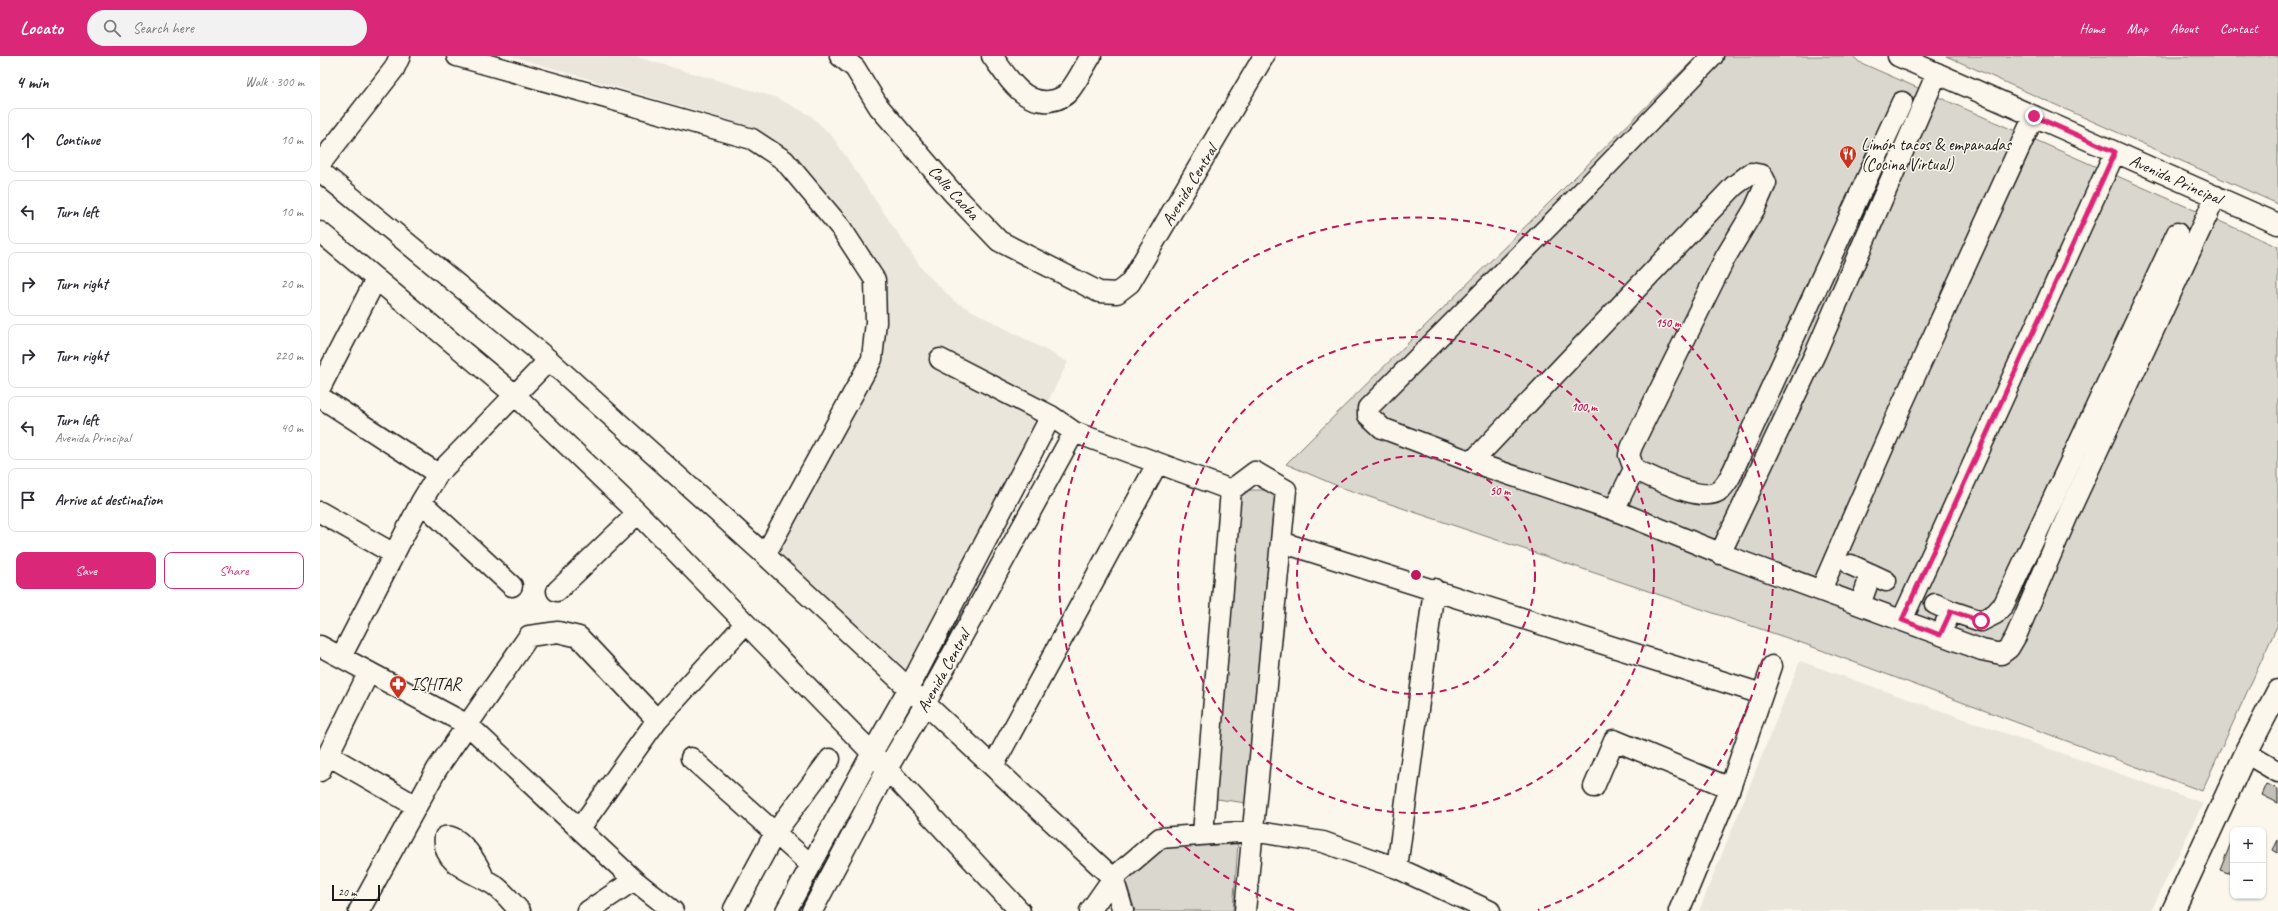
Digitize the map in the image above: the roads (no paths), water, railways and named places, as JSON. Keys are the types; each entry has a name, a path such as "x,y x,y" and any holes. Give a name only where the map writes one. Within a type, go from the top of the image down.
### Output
{"main road":[{"path":"2173,911 2246,753 2278,691"}],"street":[{"path":"320,164 394,69 400,56"},
{"path":"457,56 752,139 784,160 841,228 875,280 876,322 872,358 765,555"},
{"name":"Calle Caoba","path":"840,56 855,68 879,107 952,192 1000,241 1099,292"},
{"path":"992,56 1017,89 1034,101 1044,102 1057,100 1070,91 1091,56"},
{"name":"Avenida Central","path":"1099,292 1117,293 1130,283 1264,56"},
{"path":"1713,56 1551,224 1368,408 1368,415 1382,428 1472,462 1614,510 1720,554 1994,654 2001,654 2009,648 2016,636 2070,510 2216,196"},
{"name":"Avenida Principal","path":"1898,56 2278,224"},
{"path":"1720,554 1816,352 1937,73"},
{"path":"1634,469 1696,494 1710,494 1722,488 1742,451 1902,102"},
{"path":"1821,590 1899,411 2034,116"},
{"path":"1902,620 2115,152"},
{"path":"320,170 549,360 765,555 1113,878 1123,911"},
{"path":"1472,462 1734,186 1750,173 1762,175 1766,183 1755,208 1725,258 1632,446 1629,455 1634,469 1614,510"},
{"path":"320,232 515,395 638,513 872,752 887,770 1020,911"},
{"path":"1940,635 1943,607 1981,621 1994,614 2004,604 2177,232"},
{"path":"320,388 376,279"},
{"path":"940,359 1051,416 1074,432 1157,464 1231,490"},
{"path":"341,657 421,502 438,474 549,360"},
{"path":"320,397 438,474"},
{"path":"786,911 872,752 909,688 1051,416"},
{"name":"Avenida Central","path":"816,910 887,770 925,704 1074,432"},
{"path":"992,766 1157,464"},
{"path":"1203,834 1231,490 1255,472 1286,490 1245,911"},
{"path":"421,502 512,586"},
{"path":"320,512 394,554"},
{"path":"557,591 638,513"},
{"path":"1281,542 1434,589 1762,694"},
{"path":"1851,565 1878,578 1860,605"},
{"path":"1398,868 1434,589"},
{"path":"580,828 657,720 745,624"},
{"path":"360,911 437,769 529,636 558,632 579,637 657,720"},
{"path":"320,646 468,724 634,880 673,911"},
{"path":"1679,911 1730,788 1772,666"},
{"path":"369,672 324,763 416,806"},
{"path":"1594,787 1614,740 1730,788"},
{"path":"2246,753 2278,772"},
{"path":"691,758 811,865"},
{"path":"734,909 775,833 830,758"},
{"path":"1090,911 1113,878 1160,838 1252,831 1323,842 1398,868 1468,907 1490,911"},
{"path":"484,879 496,887 520,911"},
{"path":"588,911 634,880"}],"place":[{"name":"Limón tacos & empanadas (Cocina Virtual)","path":"1848,169"},
{"name":"ISHTAR","path":"398,699"}]}
